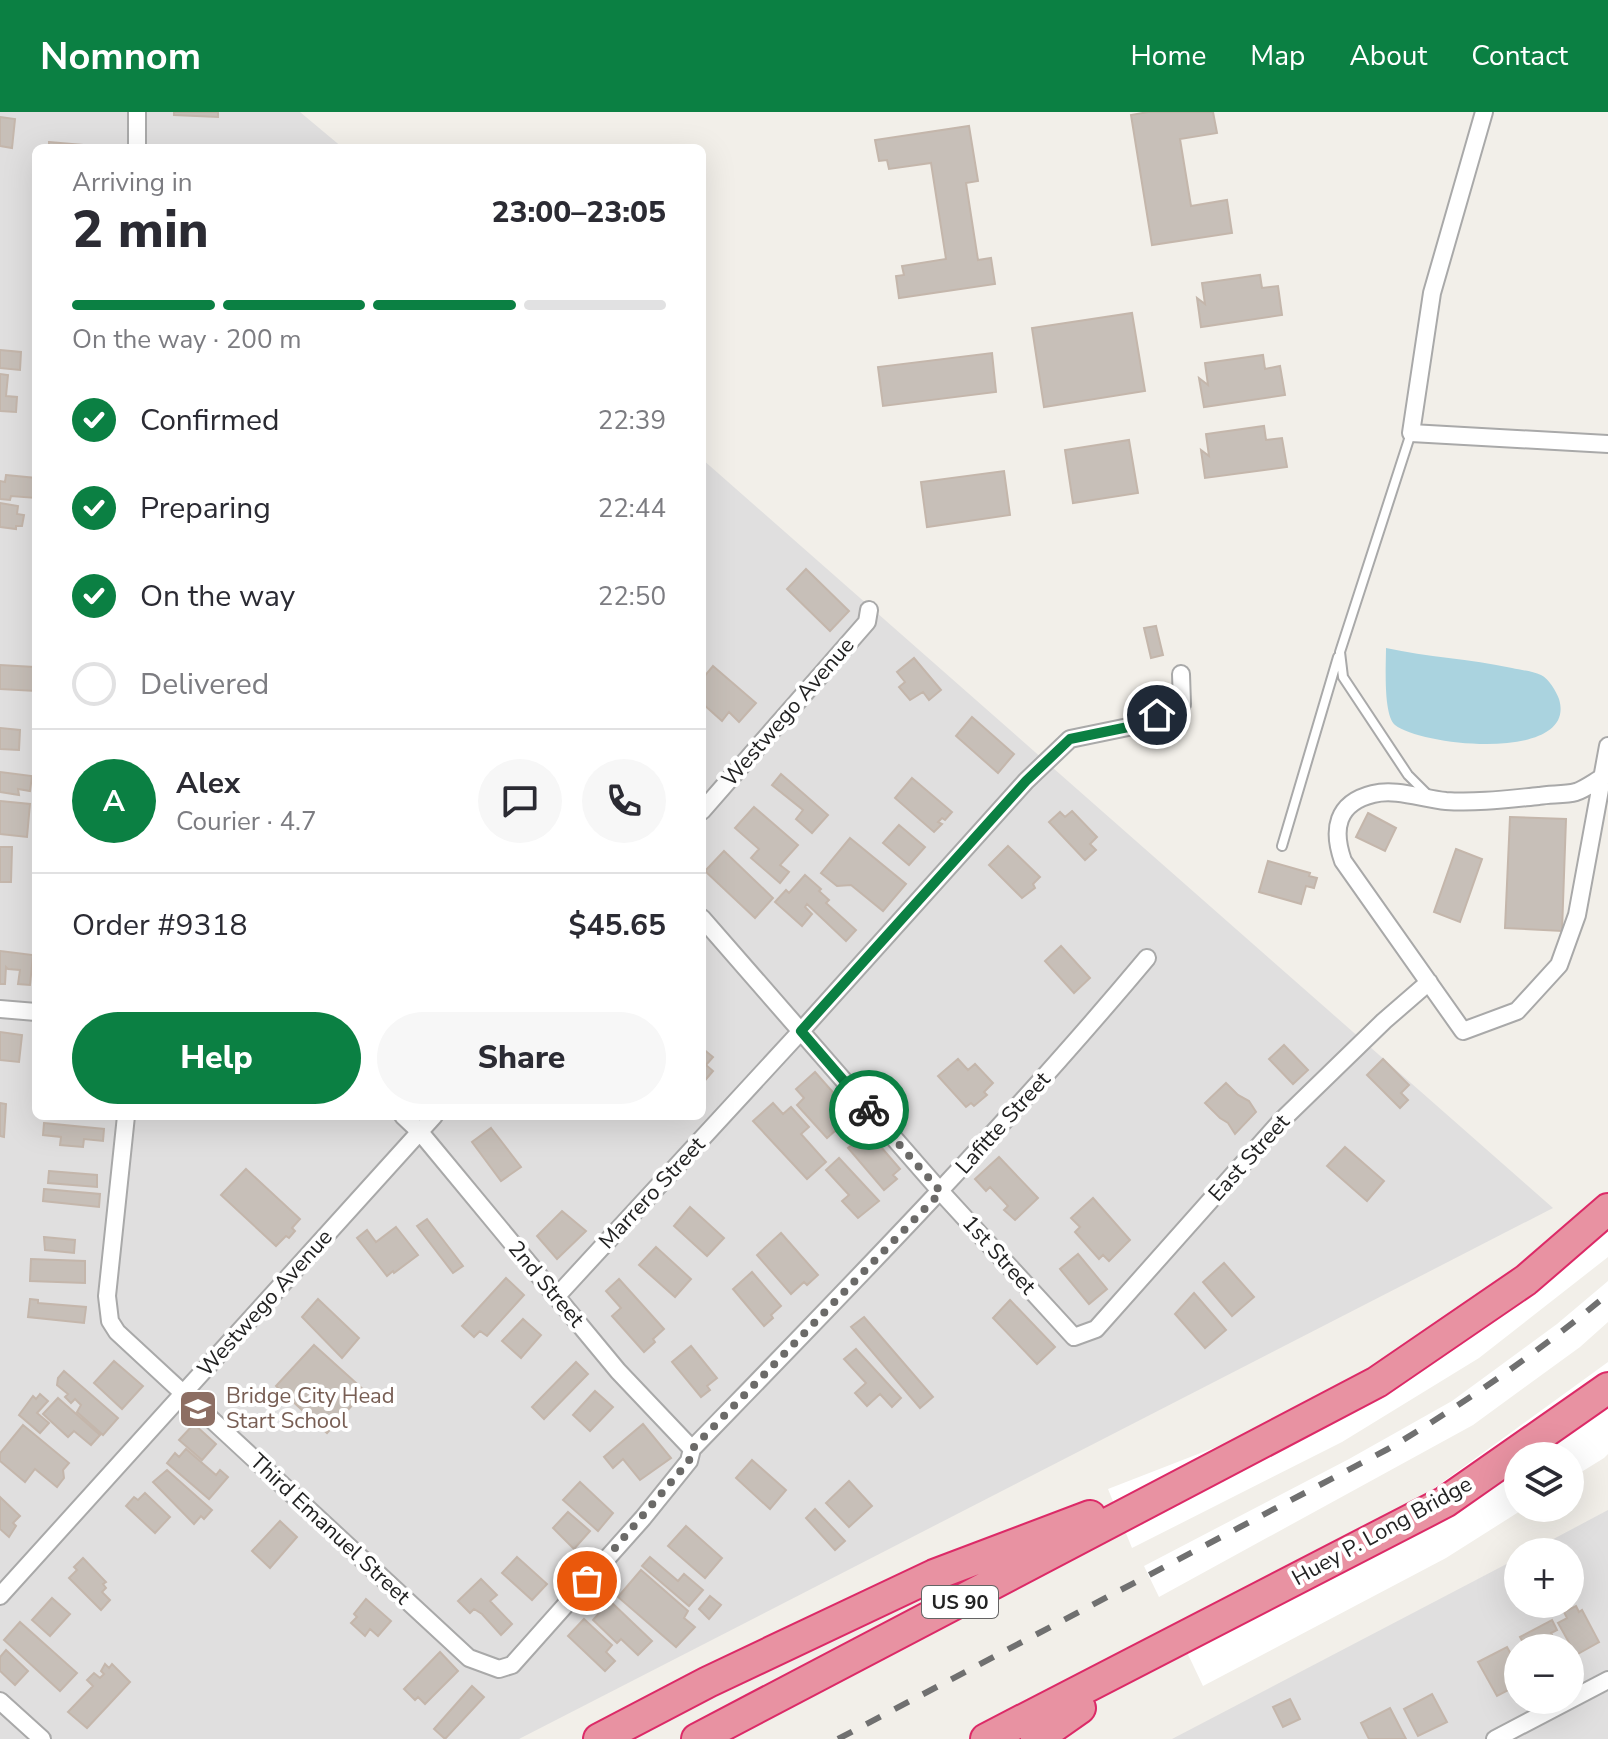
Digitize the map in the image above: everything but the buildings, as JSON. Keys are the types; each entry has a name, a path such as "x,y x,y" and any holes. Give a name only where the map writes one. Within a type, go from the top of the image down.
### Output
{"highway":[{"name":"US 90","path":"697,1739 1377,1382 1526,1280 1608,1209"},
{"name":"Huey P. Long Bridge","path":"1188,1635 1445,1502 1608,1388"},
{"path":"599,1739 708,1682 934,1575 1223,1465"},
{"path":"986,1739 1188,1635"},
{"path":"1036,1739 1188,1635"}],"street":[{"path":"137,112 137,144"},
{"path":"1484,112 1432,293 1411,433 1608,444"},
{"name":"Westwego Avenue","path":"706,806 867,622 869,610"},
{"name":"Marrero Street","path":"556,1297 1026,781 1070,739 1133,726 1182,704 1181,674"},
{"path":"1603,777 1575,792 1486,801 1432,799 1386,792 1357,800 1343,812 1336,826 1336,843 1343,861 1463,1031 1517,1011 1559,965 1577,915 1603,777 1608,746"},
{"name":"1st Street","path":"706,923 941,1192 1074,1337"},
{"name":"Lafitte Street","path":"499,1669 512,1665 633,1529 689,1461 692,1449 941,1192 1068,1053 1147,958"},
{"name":"East Street","path":"1074,1337 1096,1329 1281,1121 1429,982"},
{"path":"0,1009 32,1012"},
{"name":"Third Emanuel Street","path":"126,1120 107,1296 110,1321 117,1332 469,1658 499,1669"},
{"name":"2nd Street","path":"407,1120 618,1371 692,1449"},
{"name":"Westwego Avenue","path":"0,1596 430,1120"},
{"path":"1495,1739 1608,1680"},
{"path":"0,1701 42,1739"}],"lane":[{"path":"1282,846 1340,652 1411,433"},
{"path":"1340,652 1343,677 1408,775 1432,799"}],"shaded area":[{"path":"0,112 300,112 338,144 32,144 32,1120 706,1120 706,463 1553,1208 519,1739 0,1739"},
{"path":"1608,1510 1608,1739 1172,1739 1504,1565 1504,1618 1584,1618 1584,1538 1555,1538"}],"water":[{"path":"1386,648 1538,674 1549,682 1558,696 1559,719 1545,733 1523,741 1495,744 1464,743 1411,733 1391,720 1386,689"}],"pier":[{"path":"1608,1196 1608,1257 1479,1358 1342,1442 1132,1548 1108,1489 1247,1435 1389,1357 1506,1277"},
{"path":"1608,1281 1608,1322 1580,1347 1473,1425 1159,1597 1144,1566 1349,1459 1452,1401 1557,1324"},
{"path":"1608,1362 1608,1454 1604,1458 1584,1470 1584,1442 1504,1442 1504,1521 1446,1558 1203,1686 1174,1625 1418,1500"}],"railway":[{"path":"838,1739 1388,1449 1501,1376 1608,1294"}],"way so far":[{"path":"587,1581 689,1461 692,1449 941,1192 869,1110"}],"place":[{"name":"Bridge City Head Start School","path":"198,1409"}],"route":[{"path":"869,1110 801,1031 1026,781 1070,739 1133,726 1157,715"}]}
